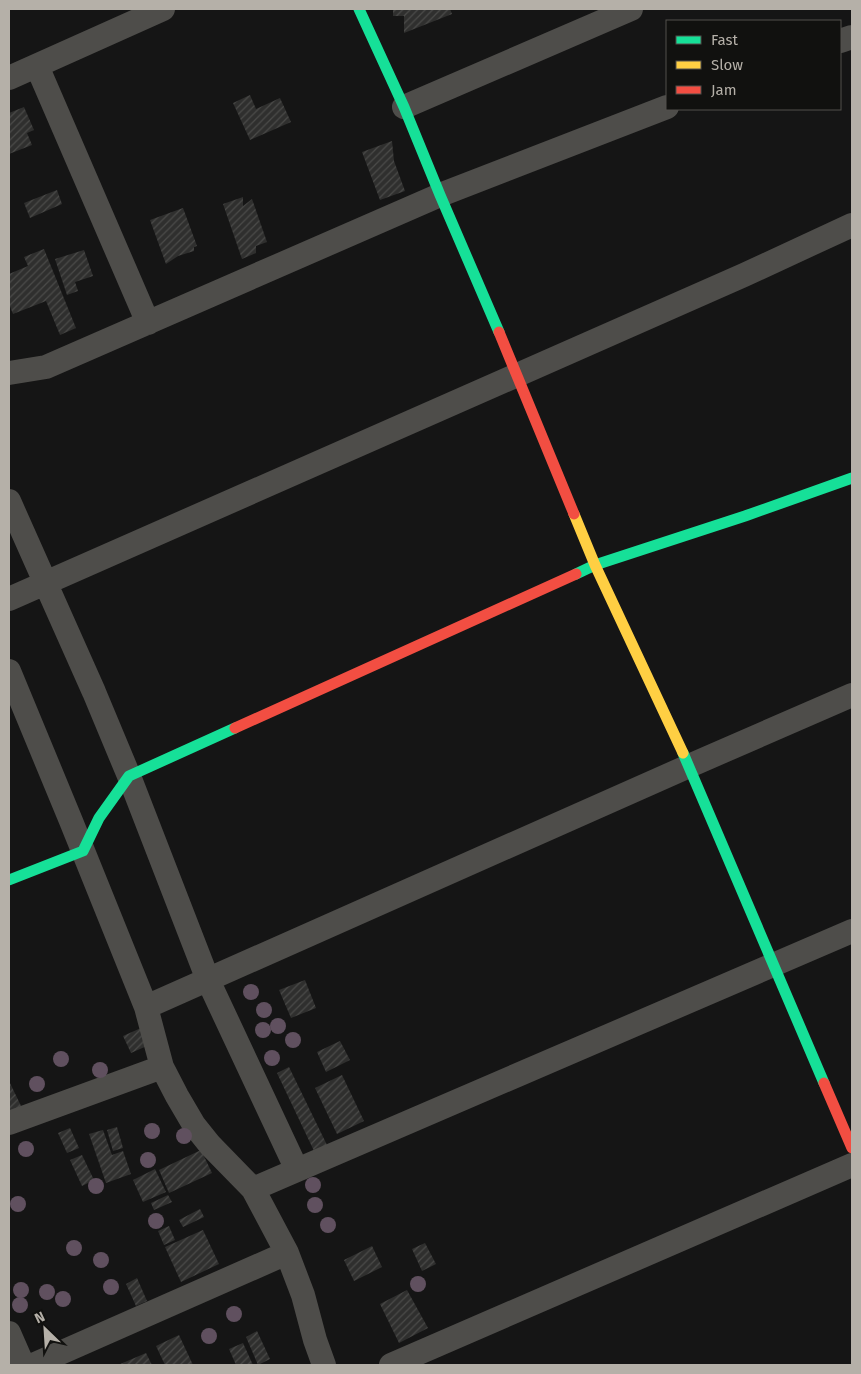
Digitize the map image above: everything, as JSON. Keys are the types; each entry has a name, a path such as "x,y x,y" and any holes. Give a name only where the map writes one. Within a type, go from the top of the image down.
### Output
{"street":[{"path":"9,78 163,9"},
{"path":"359,9 404,107 518,375 595,564 689,766 852,1148"},
{"path":"404,107 631,9"},
{"path":"37,66 148,323"},
{"path":"9,373 46,367 440,195 666,107"},
{"path":"9,599 744,275 852,225"},
{"path":"9,880 83,851 99,818 129,776 595,564 746,516 852,478"},
{"path":"9,501 94,692 129,776 208,980 297,1170"},
{"path":"9,671 146,1007 162,1067 194,1126 252,1189 287,1253 303,1295 324,1365"},
{"path":"146,1007 852,695"},
{"path":"252,1189 852,931"},
{"path":"9,1123 162,1067"},
{"path":"391,1365 852,1165"},
{"path":"32,1365 287,1253"},
{"path":"9,1333 22,1365"}],"building":[{"path":"393,9 450,9 452,14 404,33 404,16 393,16"},
{"path":"250,95 256,109 280,98 291,122 250,140 233,103"},
{"path":"24,107 34,130 27,133 32,145 9,154 9,113"},
{"path":"392,141 394,161 405,191 380,200 362,152"},
{"path":"57,190 62,204 30,218 24,203"},
{"path":"243,197 243,206 252,199 267,242 256,246 256,253 242,259 223,204"},
{"path":"183,208 197,246 194,247 194,251 178,256 166,264 150,220"},
{"path":"44,249 76,328 60,335 46,301 13,314 9,304 9,274 28,266 24,257"},
{"path":"84,250 93,276 75,282 78,291 67,295 55,259"},
{"path":"305,980 316,1008 291,1018 279,990"},
{"path":"141,1028 149,1045 131,1053 123,1036"},
{"path":"340,1041 350,1060 326,1072 317,1052"},
{"path":"289,1067 327,1145 314,1151 277,1073"},
{"path":"342,1075 364,1121 337,1134 315,1088"},
{"path":"9,1081 23,1110 9,1131"},
{"path":"117,1127 123,1148 113,1151 107,1130"},
{"path":"70,1128 79,1148 67,1153 58,1133"},
{"path":"103,1130 112,1155 123,1151 131,1174 106,1183 89,1134"},
{"path":"201,1150 212,1173 169,1193 159,1170"},
{"path":"82,1155 94,1180 82,1186 70,1160"},
{"path":"155,1169 166,1192 143,1202 133,1180"},
{"path":"168,1195 172,1202 154,1210 151,1203"},
{"path":"200,1209 204,1217 183,1227 179,1220"},
{"path":"169,1226 175,1240 164,1245 158,1231"},
{"path":"203,1230 219,1264 181,1282 165,1247"},
{"path":"425,1243 436,1264 422,1271 412,1249"},
{"path":"372,1246 382,1267 354,1281 344,1260"},
{"path":"137,1278 147,1301 136,1306 126,1284"},
{"path":"407,1290 428,1328 399,1343 380,1304"},
{"path":"257,1331 270,1359 258,1365 246,1337"},
{"path":"179,1335 193,1365 165,1365 156,1346"},
{"path":"243,1343 253,1365 236,1365 229,1349"},
{"path":"146,1353 152,1365 118,1365"}],"traffic: fast":[{"path":"359,9 404,107 499,332"},
{"path":"576,574 595,565 745,516 852,478"},
{"path":"9,880 83,851 99,818 129,776 235,728"},
{"path":"683,753 824,1083"}],"traffic: slow":[{"path":"574,514 595,565 683,753"}],"traffic: jam":[{"path":"499,332 574,514"},
{"path":"235,728 576,574"},
{"path":"824,1083 852,1148"}]}
